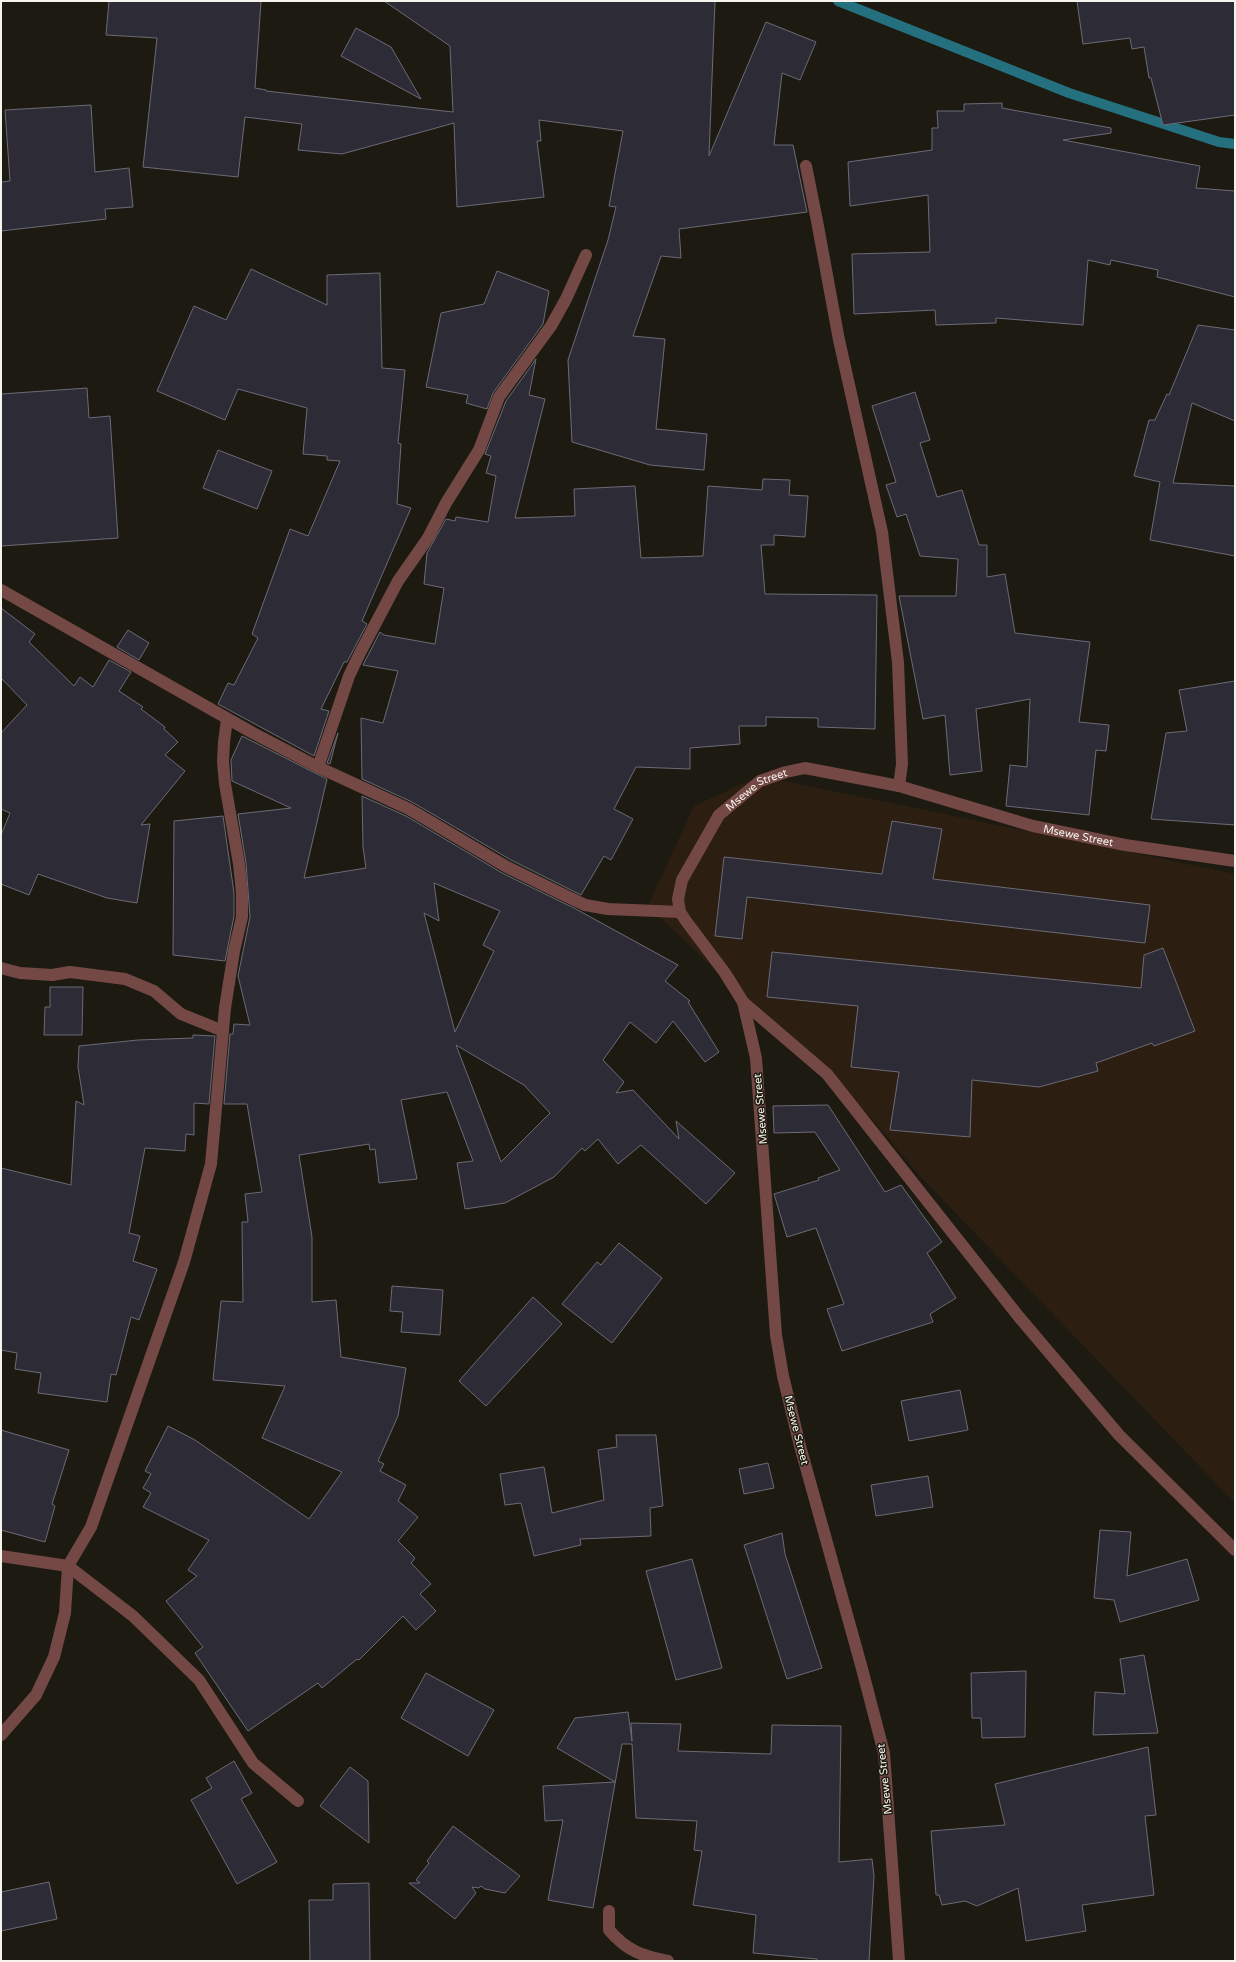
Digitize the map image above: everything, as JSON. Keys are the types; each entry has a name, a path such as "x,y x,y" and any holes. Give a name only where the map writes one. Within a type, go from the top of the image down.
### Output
{"street":[{"path":"806,166 818,221 838,340 882,532 898,662 902,764 899,786"},
{"path":"318,767 349,676 360,653 398,581 428,538 446,503 479,450 499,397 550,326 566,300 586,255"},
{"path":"1,590 227,719 318,767 409,809 507,867 585,905 608,909 680,912"},
{"path":"1,1735 36,1695 54,1657 65,1613 68,1566 91,1527 184,1262 211,1164 223,1030 234,951 242,917 242,893 239,864 225,784 223,762 227,719"},
{"name":"Msewe Street","path":"899,1961 884,1753 800,1446 783,1376 776,1335 756,1058 742,1002 725,973 680,912 678,899 682,880 719,815 760,781 786,772 805,768 899,786 1033,826 1125,845 1235,861"},
{"path":"1,968 20,973 52,975 70,972 126,979 154,991 181,1014 223,1030"},
{"path":"742,1002 827,1074 1019,1318 1118,1435 1235,1550"},
{"path":"1,1556 68,1566 133,1616 199,1680 253,1763 298,1801"},
{"path":"609,1910 609,1930 617,1939 641,1956 668,1961"}],"shaded area":[{"path":"760,776 1235,874 1235,1503 919,1175 873,1120 648,906 694,806"}],"building":[{"path":"109,1 261,1 255,88 266,91 453,112 450,46 384,1 715,1 709,156 766,22 816,42 800,80 782,73 774,145 793,145 807,212 679,229 681,258 661,256 633,336 665,339 656,429 707,434 704,470 650,465 572,442 568,360 608,240 616,207 609,206 623,131 539,120 541,141 537,141 544,197 457,207 454,123 342,154 298,150 302,124 245,117 238,177 143,167 157,38 106,35"},
{"path":"1077,1 1235,1 1235,115 1163,125 1151,78 1149,78 1144,47 1132,49 1130,38 1083,44"},
{"path":"356,28 391,47 421,99 341,56"},
{"path":"1002,103 1002,108 1111,128 1111,133 1063,140 1200,166 1196,188 1235,191 1235,297 1157,277 1158,270 1111,260 1110,265 1088,260 1083,325 996,318 996,323 936,325 935,310 854,314 852,254 930,252 928,195 850,206 848,162 932,150 932,128 938,128 937,111 964,111 964,104"},
{"path":"91,105 95,172 129,168 133,207 105,209 106,219 1,231 1,182 10,181 5,110"},
{"path":"251,269 327,305 327,275 380,273 382,368 405,370 398,443 401,444 397,504 411,508 362,621 367,624 347,662 344,662 321,709 329,711 314,756 218,704 228,683 234,685 258,638 252,634 290,529 308,536 340,461 327,460 327,456 303,454 307,408 238,389 225,420 157,391 194,306 226,320"},
{"path":"497,271 549,291 543,324 493,393 487,409 466,403 468,395 426,387 441,313 484,304"},
{"path":"1198,325 1235,330 1235,421 1192,403 1173,483 1235,486 1235,556 1150,540 1160,482 1134,476 1149,420 1155,420 1167,394 1169,395"},
{"path":"536,359 529,395 545,399 515,518 575,516 574,489 635,486 641,558 703,556 708,486 762,490 763,479 790,480 789,495 808,496 805,537 774,535 774,545 761,545 765,594 877,595 875,729 818,727 818,718 766,717 766,726 739,726 740,744 690,748 690,769 636,767 614,809 633,819 611,860 604,856 581,895 511,860 412,802 362,779 361,718 383,723 398,671 363,665 380,632 384,635 435,644 444,588 424,584 427,553 446,519 455,521 456,517 488,522 496,476 486,473 491,456 485,454 506,401"},
{"path":"87,388 89,418 110,416 118,538 1,546 1,394"},
{"path":"915,392 930,440 920,443 937,497 962,490 979,545 987,545 987,577 1005,574 1015,633 1090,642 1079,722 1109,725 1106,751 1096,750 1089,815 1006,806 1010,765 1027,767 1030,699 976,709 982,771 950,775 945,715 923,719 899,596 956,596 958,559 920,556 906,514 897,517 886,485 896,482 872,406"},
{"path":"218,450 272,471 257,509 203,488"},
{"path":"1,608 35,634 29,642 74,686 80,677 93,687 109,660 131,672 119,691 143,707 141,709 165,727 164,729 178,742 165,755 185,771 141,825 150,824 137,903 107,898 38,874 29,895 1,884 1,835 10,813 1,809 1,733 27,705 1,678"},
{"path":"128,630 149,643 139,660 117,647"},
{"path":"1235,681 1235,825 1151,819 1166,733 1187,731 1179,690"},
{"path":"338,733 330,764 327,763"},
{"path":"242,736 327,779 304,878 366,868 363,847 362,796 406,816 504,874 574,908 678,965 665,981 690,1001 688,1002 719,1052 705,1062 673,1021 656,1043 630,1022 603,1060 624,1082 616,1093 633,1090 679,1139 676,1121 735,1173 706,1204 641,1145 618,1164 598,1139 585,1151 582,1148 554,1177 505,1203 465,1209 457,1163 473,1161 447,1092 401,1100 417,1179 379,1183 375,1149 370,1150 369,1144 299,1155 312,1237 312,1302 336,1300 341,1357 406,1368 398,1416 378,1461 384,1464 380,1471 406,1485 398,1501 418,1517 398,1541 415,1558 411,1563 431,1584 420,1594 436,1611 416,1630 403,1616 359,1660 357,1659 322,1688 318,1683 248,1731 195,1653 203,1647 166,1601 197,1576 188,1570 209,1540 143,1507 151,1493 143,1488 151,1474 145,1471 168,1426 195,1440 309,1519 342,1472 262,1438 285,1386 213,1380 221,1301 243,1302 242,1222 248,1222 245,1194 262,1192 247,1104 224,1104 230,1034 233,1034 234,1024 250,1025 238,976 250,917 246,863 238,814 291,808 232,781 231,760","holes":["434,883 500,911 483,945 494,951 455,1032 424,913 439,921","456,1045 524,1085 550,1113 501,1162"]},
{"path":"223,816 234,893 234,916 225,961 173,955 174,821"},
{"path":"892,821 942,829 933,879 1150,905 1145,943 747,897 742,939 715,936 724,857 882,874"},
{"path":"1163,948 1195,1031 1154,1046 1152,1043 1096,1063 1098,1071 1039,1087 972,1080 970,1137 890,1130 899,1072 851,1067 858,1006 767,997 772,952 1141,988 1144,955"},
{"path":"50,987 83,987 82,1035 44,1035 45,1007 50,1007"},
{"path":"193,1035 215,1036 209,1104 194,1103 194,1135 186,1134 185,1151 145,1148 129,1233 140,1236 133,1261 157,1269 139,1320 131,1317 116,1375 111,1374 107,1402 38,1393 41,1373 15,1369 17,1353 1,1350 1,1168 71,1185 76,1101 84,1105 78,1067 79,1046 138,1040 193,1038"},
{"path":"828,1105 885,1192 901,1185 942,1242 927,1253 956,1298 930,1314 933,1322 842,1351 827,1309 844,1304 816,1228 787,1237 774,1194 819,1180 818,1178 840,1170 815,1132 774,1133 773,1106"},
{"path":"619,1243 662,1278 612,1343 562,1304 597,1262 601,1265"},
{"path":"392,1286 443,1290 440,1335 401,1332 403,1312 390,1311"},
{"path":"533,1297 562,1324 486,1406 459,1381"},
{"path":"960,1390 968,1430 909,1441 901,1401"},
{"path":"1,1430 69,1450 52,1504 55,1506 45,1542 1,1530"},
{"path":"616,1435 656,1435 663,1506 650,1508 651,1536 580,1539 581,1545 534,1556 521,1503 505,1505 500,1474 544,1467 552,1513 604,1500 598,1450 617,1447"},
{"path":"768,1463 774,1488 744,1494 739,1469"},
{"path":"928,1476 933,1507 876,1516 871,1485"},
{"path":"1100,1530 1131,1532 1127,1576 1187,1559 1199,1600 1120,1622 1114,1600 1094,1598"},
{"path":"782,1533 785,1554 822,1668 787,1679 744,1545"},
{"path":"692,1559 722,1668 676,1680 646,1571"},
{"path":"1144,1655 1158,1733 1093,1735 1095,1692 1125,1694 1120,1659"},
{"path":"1026,1671 1025,1737 982,1738 981,1718 972,1718 971,1673"},
{"path":"426,1673 494,1710 468,1756 401,1718"},
{"path":"628,1712 632,1741 631,1723 681,1724 678,1751 771,1754 772,1725 841,1726 839,1862 872,1859 874,1876 869,1961 817,1961 817,1959 753,1953 756,1915 693,1905 702,1851 694,1850 697,1821 636,1818 632,1744 622,1744 593,1908 548,1900 563,1820 545,1821 543,1786 615,1782 557,1748 575,1718"},
{"path":"1148,1747 1156,1815 1145,1816 1154,1895 1082,1905 1086,1931 1026,1941 1018,1888 977,1906 965,1901 942,1905 939,1895 936,1895 931,1831 1005,1825 995,1784"},
{"path":"234,1761 252,1793 241,1799 277,1862 237,1884 191,1800 212,1788 206,1778"},
{"path":"350,1767 368,1781 369,1843 320,1806"},
{"path":"453,1826 520,1876 505,1893 485,1889 481,1886 479,1888 472,1887 476,1893 455,1919 409,1883 420,1883 416,1880 429,1863 427,1861"},
{"path":"49,1882 57,1919 1,1931 1,1892"},
{"path":"369,1883 370,1961 310,1961 309,1900 333,1900 333,1884"}],"waterway":[{"path":"838,1 1069,93 1219,142 1235,144"}]}
